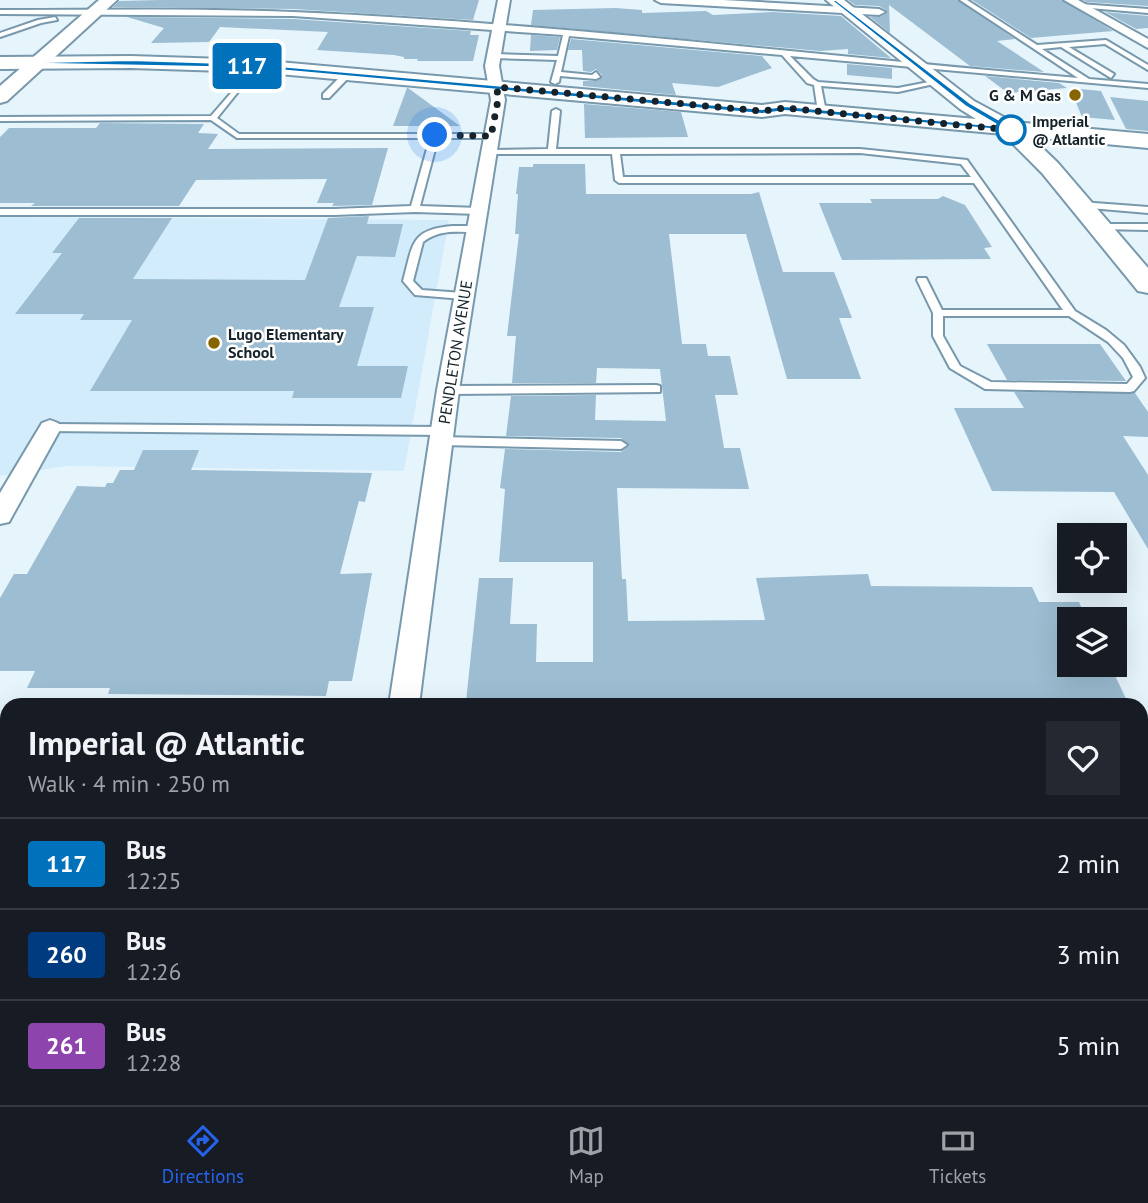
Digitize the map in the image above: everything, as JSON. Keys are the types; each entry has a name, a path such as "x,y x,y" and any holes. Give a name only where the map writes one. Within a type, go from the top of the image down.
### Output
{"main road":[{"path":"834,0 879,12 999,104 1011,130"},
{"path":"856,6 920,66 967,105 1011,130 1050,167 1144,275"},
{"path":"0,97 98,10"},
{"path":"0,53 44,58 256,66 496,83 556,78 758,100 776,103 785,108"},
{"path":"0,63 44,58 286,57 496,83 762,111 785,108 1148,141"}],"street":[{"name":"PENDLETON AVENUE","path":"405,698 447,390 498,100 492,66 504,0"},
{"path":"661,0 856,6"},
{"path":"1075,3 1148,44"},
{"path":"0,515 50,428"}],"lane":[{"path":"963,0 1087,81"},
{"path":"1075,3 1148,11"},
{"path":"0,12 208,9 337,16 499,29 540,35 783,52 958,71 1148,86"},
{"path":"0,35 46,19 98,10"},
{"path":"566,35 556,78 596,77 596,74"},
{"path":"1035,47 1106,42 1148,68"},
{"path":"1062,45 1111,76"},
{"path":"783,52 810,81 817,84 898,90 939,82"},
{"path":"494,55 540,54 561,58"},
{"path":"213,118 256,66"},
{"path":"326,96 348,74"},
{"path":"817,84 822,112"},
{"path":"552,152 556,111"},
{"path":"0,119 213,118 237,136 435,135 552,152 860,151 964,162 1071,313 1114,339 1144,377 1130,388 989,386 956,368 938,336 938,313 922,280"},
{"path":"415,209 435,135"},
{"path":"616,152 619,180 977,180"},
{"path":"1082,205 1148,210"},
{"path":"0,212 320,212 415,209 477,220"},
{"path":"463,296 419,293 408,281 419,241 423,236 477,220"},
{"path":"1100,227 1148,227"},
{"path":"938,313 1071,313"},
{"path":"447,390 656,389"},
{"path":"50,428 441,436 621,445"}],"shaded area":[{"name":"Lugo Elementary School","path":"0,217 449,220 404,471 67,466 0,476"}],"building":[{"path":"479,0 473,20 293,9 113,7 119,1"},
{"path":"848,0 958,0 1015,39 997,41 1044,72 970,66 889,5 890,33 870,17 880,17 887,13 886,10 879,6 855,5"},
{"path":"972,0 1062,0 1113,31 1031,38"},
{"path":"1083,0 1148,0 1148,6 1087,2"},
{"path":"533,10 642,10 642,13 706,11 713,15 773,12 841,16 891,58 848,54 848,49 820,51 531,25"},
{"path":"1105,12 1148,16 1148,28 1136,29"},
{"path":"127,17 293,19 471,31 470,35 479,35 473,61 417,61 418,59 404,59 394,55 317,50 328,32 220,27 209,42 151,43 164,28"},
{"path":"531,35 560,37 557,50 530,51"},
{"path":"571,39 762,56 772,68 718,87 672,83 676,95 583,86 583,81 597,81 602,75 596,69 591,72 583,71 582,50 568,50"},
{"path":"847,64 892,68 892,79 847,75"},
{"path":"985,76 1059,83 1067,88 1008,93"},
{"path":"408,88 460,126 393,126"},
{"path":"1070,88 1101,91 1115,120 1082,117"},
{"path":"1110,97 1148,101 1148,131 1126,129"},
{"path":"584,104 681,112 688,137 585,138"},
{"path":"100,123 204,124 198,133 218,134 208,149 388,148 372,205 332,206 334,203 317,203 327,179 196,180 179,206 31,206 35,203 0,203 0,137 9,128 96,128"},
{"path":"533,164 585,164 586,194 759,192 783,272 834,272 852,318 839,318 861,379 787,379 746,234 669,234 682,344 706,344 708,356 730,356 738,395 715,395 724,448 740,448 749,489 617,488 622,579 626,579 628,621 765,620 756,578 868,574 871,586 1032,587 1039,602 1079,602 1081,607 1057,607 1057,677 1116,677 1126,698 466,698 479,578 513,578 510,624 537,624 536,662 593,662 593,562 499,562 505,489 500,488 505,449 621,452 629,446 621,438 506,436 511,396 596,395 595,420 666,421 660,369 597,368 596,383 512,383 516,336 507,336 519,234 515,234 519,167 533,167"},
{"path":"943,196 965,205 992,247 984,248 991,259 842,260 819,203 872,203 870,199 938,199"},
{"path":"369,216 367,224 403,224 395,257 357,256 339,307 374,307 357,366 408,366 401,398 292,398 294,391 90,391 132,320 80,320 84,314 15,314 62,253 52,253 79,218 172,218 133,279 305,280 328,218"},
{"path":"987,344 1100,344 1126,381 1007,380"},
{"path":"1014,392 1135,393 1148,412 1148,437 1123,436 1148,475 1148,549 1114,492 992,491 954,408 1024,408"},
{"path":"143,450 199,450 191,470 372,473 365,502 359,501 340,574 372,573 352,681 329,681 326,696 108,694 110,688 27,688 35,671 0,671 0,598 14,574 27,574 77,486 105,487 107,483 113,483 120,470 134,470"}],"bus line":[{"name":"117","path":"0,63 131,62 256,66 762,111 785,108 1011,130 967,105 834,0"}],"place":[{"name":"G & M Gas","path":"1075,95"},
{"name":"Imperial @ Atlantic","path":"1011,130"},
{"name":"Lugo Elementary School","path":"214,343"}],"route":[{"path":"435,135 491,136 498,100 497,87 762,111 785,108 1011,130"}]}
